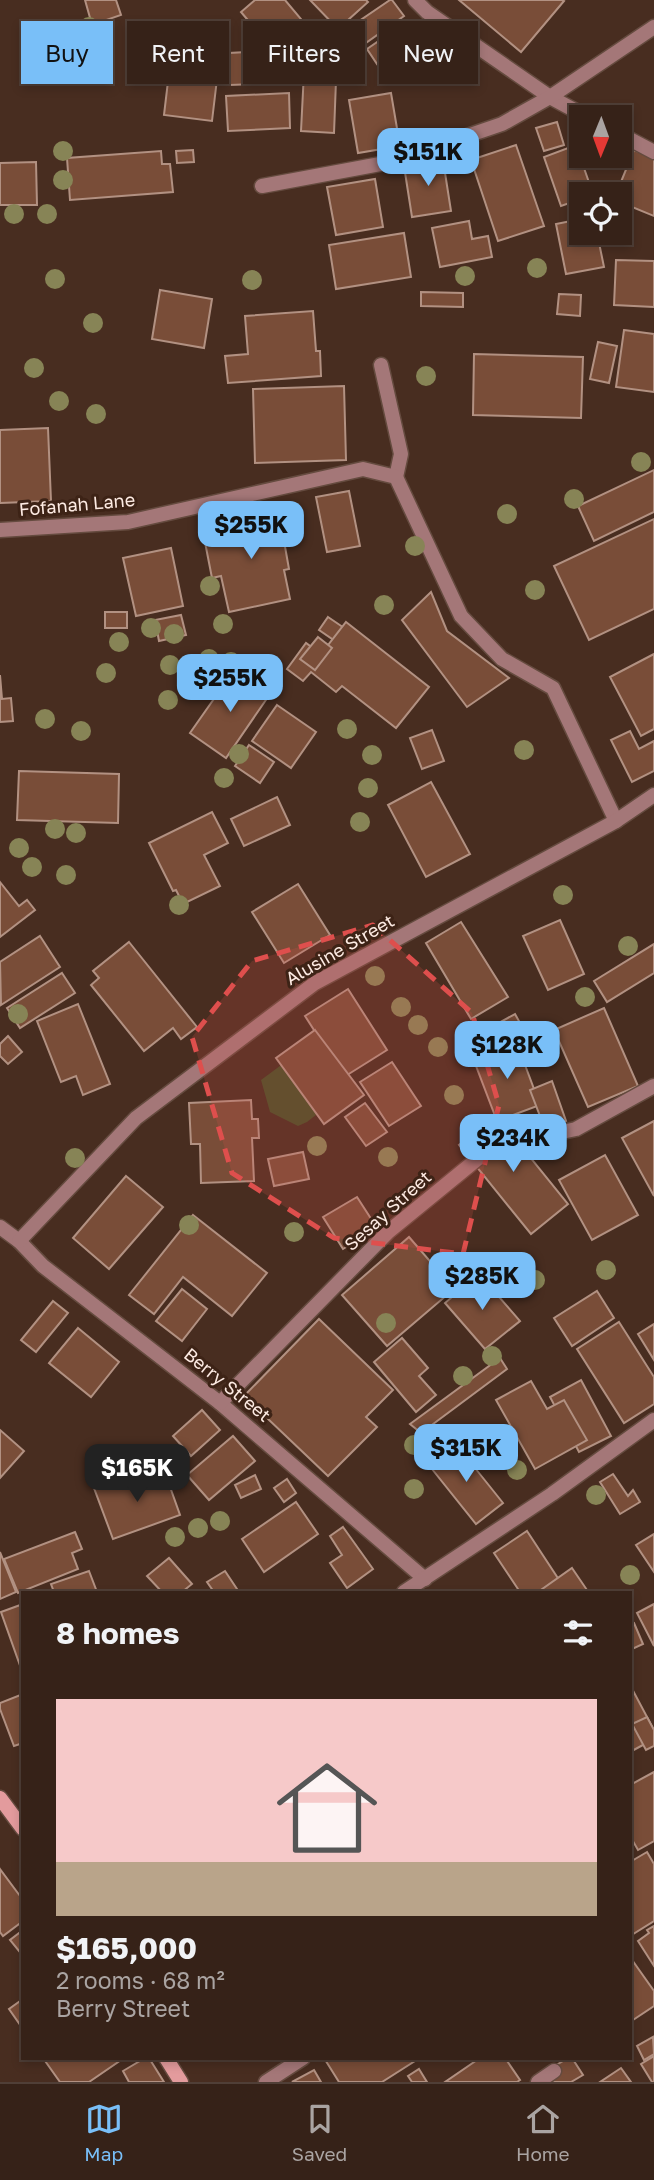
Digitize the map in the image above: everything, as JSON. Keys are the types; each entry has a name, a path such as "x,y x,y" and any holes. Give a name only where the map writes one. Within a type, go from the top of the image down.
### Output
{"main road":[{"path":"0,1798 21,1826"},
{"path":"167,2060 181,2082"}],"street":[{"path":"415,0 427,12 569,107"},
{"path":"262,186 391,162 502,124 550,97 654,27"},
{"path":"632,140 654,152"},
{"path":"381,365 401,454 396,477 461,616 502,659 553,688 616,821"},
{"name":"Fofanah Lane","path":"0,530 128,522 363,469 396,477"},
{"name":"Alusine Street","path":"19,1241 136,1118 315,983 616,821 654,795"},
{"name":"Sesay Street","path":"220,1403 387,1232 492,1147 576,1129 654,1086"},
{"name":"Berry Street","path":"0,1227 19,1241 43,1266 220,1403 425,1579"},
{"path":"406,1591 552,1494 654,1420"},
{"path":"266,2082 300,2060"},
{"path":"538,2082 554,2071"}],"highlighted area":[{"path":"373,925 472,1013 499,1105 463,1254 334,1238 232,1173 192,1037 252,961"}],"green space":[{"path":"288,1060 321,1111 298,1126 270,1112 261,1080"}],"building":[{"path":"85,0 116,0 121,15 104,21 91,21"},
{"path":"255,0 285,0 301,19 249,21 241,12"},
{"path":"310,0 368,2 347,21 330,21"},
{"path":"390,0 404,16 397,21 379,21 379,34 365,44 365,21 359,21"},
{"path":"459,0 562,0 564,1 521,52"},
{"path":"379,41 379,63 377,64 367,49"},
{"path":"243,52 243,84 256,84 230,85 229,53"},
{"path":"168,84 216,84 212,121 164,115"},
{"path":"303,84 336,84 334,133 301,131"},
{"path":"289,93 290,128 228,131 226,96"},
{"path":"391,93 400,146 358,153 349,100"},
{"path":"557,122 564,145 544,151 536,128"},
{"path":"516,145 544,226 498,241 471,160"},
{"path":"569,148 569,168 584,168 589,182 569,182 569,203 561,206 544,157"},
{"path":"193,150 194,162 177,163 176,151"},
{"path":"634,150 654,158 654,216 632,207 632,182 621,182 627,168 632,168"},
{"path":"161,151 162,164 170,164 173,192 70,200 67,158"},
{"path":"443,160 451,211 412,217 404,166"},
{"path":"36,162 37,205 0,205 0,163"},
{"path":"375,179 383,227 336,235 327,187"},
{"path":"469,221 472,239 488,236 492,257 440,267 432,228"},
{"path":"569,221 569,245 599,245 604,267 566,274 556,224"},
{"path":"404,233 411,277 336,289 329,245"},
{"path":"616,260 654,261 654,307 614,305"},
{"path":"160,290 212,299 204,348 152,339"},
{"path":"421,292 463,293 463,307 421,306"},
{"path":"559,294 581,295 580,316 557,314"},
{"path":"313,311 321,376 228,383 225,356 248,354 245,316"},
{"path":"624,330 654,334 654,392 616,387"},
{"path":"598,342 617,346 609,383 590,379"},
{"path":"474,354 583,357 581,418 473,415"},
{"path":"344,386 346,460 255,463 253,389"},
{"path":"48,428 51,501 0,503 0,430"},
{"path":"654,470 654,512 594,541 578,506"},
{"path":"349,491 360,546 327,552 316,497"},
{"path":"288,514 293,539 284,541 289,569 284,570 290,599 229,612 221,576 212,578 203,532"},
{"path":"654,519 654,609 589,640 554,566"},
{"path":"171,548 183,606 136,616 123,558"},
{"path":"431,592 447,631 509,678 467,707 402,620"},
{"path":"105,612 127,612 127,628 105,628"},
{"path":"181,615 186,635 159,641 155,620"},
{"path":"328,617 350,632 341,645 319,630"},
{"path":"346,622 429,687 396,728 342,686 336,692 311,672 303,681 287,669 306,643 321,654"},
{"path":"318,637 332,648 315,670 300,659"},
{"path":"654,654 654,729 641,736 610,677"},
{"path":"235,669 270,694 226,758 190,733"},
{"path":"0,675 2,699 11,698 13,721 0,722"},
{"path":"277,705 316,732 291,768 252,741"},
{"path":"432,730 444,761 422,769 410,738"},
{"path":"630,731 639,749 654,741 654,771 632,782 611,740"},
{"path":"249,745 274,762 260,783 235,766"},
{"path":"19,771 119,774 118,823 17,820"},
{"path":"431,782 470,854 426,877 388,805"},
{"path":"277,797 290,825 244,846 231,819"},
{"path":"212,812 228,843 204,855 220,886 183,904 176,890 173,891 149,843"},
{"path":"0,882 19,906 27,900 35,910 0,937"},
{"path":"298,884 330,935 284,963 252,912"},
{"path":"560,920 584,974 548,990 523,936"},
{"path":"461,922 508,997 471,1019 426,943"},
{"path":"40,936 60,967 1,1005 0,962"},
{"path":"129,942 197,1027 181,1039 173,1028 144,1051 91,985 99,978 93,971"},
{"path":"654,944 654,973 607,1002 594,981"},
{"path":"62,973 75,993 20,1028 7,1008"},
{"path":"348,989 387,1050 344,1077 305,1016"},
{"path":"78,1004 110,1084 83,1095 76,1076 61,1082 37,1021"},
{"path":"604,1008 638,1086 588,1107 554,1030"},
{"path":"515,1014 539,1057 500,1079 475,1036"},
{"path":"315,1030 364,1095 324,1124 276,1058"},
{"path":"8,1036 22,1052 8,1064 0,1056 0,1044"},
{"path":"516,1041 540,1105 497,1121 473,1058"},
{"path":"392,1062 421,1106 389,1126 360,1082"},
{"path":"552,1081 566,1121 545,1129 530,1090"},
{"path":"251,1100 252,1119 258,1119 259,1138 252,1138 254,1181 201,1183 200,1144 191,1144 189,1103"},
{"path":"365,1103 387,1132 366,1146 345,1117"},
{"path":"496,1115 568,1204 531,1234 459,1145"},
{"path":"654,1121 654,1196 622,1138"},
{"path":"303,1152 309,1179 274,1186 268,1159"},
{"path":"605,1155 638,1215 592,1240 559,1180"},
{"path":"126,1176 163,1207 109,1269 73,1238"},
{"path":"357,1197 377,1228 343,1249 323,1217"},
{"path":"193,1215 267,1273 232,1316 183,1277 154,1314 129,1295"},
{"path":"409,1237 454,1289 387,1346 342,1295"},
{"path":"479,1274 520,1321 485,1349 445,1303"},
{"path":"182,1289 207,1309 182,1341 156,1321"},
{"path":"597,1291 614,1318 572,1346 554,1318"},
{"path":"53,1301 68,1313 36,1352 21,1340"},
{"path":"319,1319 393,1390 366,1417 377,1427 328,1476 244,1396"},
{"path":"619,1322 654,1377 654,1404 624,1423 577,1349"},
{"path":"654,1324 654,1360 638,1334"},
{"path":"78,1328 119,1362 91,1397 49,1363"},
{"path":"402,1338 428,1368 419,1376 436,1395 416,1412 374,1362"},
{"path":"500,1358 507,1369 421,1433 410,1424"},
{"path":"581,1380 611,1436 579,1452 550,1397"},
{"path":"531,1381 547,1409 564,1400 587,1440 535,1469 496,1400"},
{"path":"202,1410 220,1430 191,1456 173,1436"},
{"path":"0,1430 24,1451 0,1478"},
{"path":"233,1436 255,1461 209,1500 187,1475"},
{"path":"455,1443 503,1503 476,1524 428,1464"},
{"path":"164,1470 180,1515 113,1539 94,1488 118,1479 120,1486"},
{"path":"613,1474 628,1496 633,1490 640,1502 620,1514 600,1482"},
{"path":"255,1475 261,1489 241,1498 235,1485"},
{"path":"287,1479 296,1493 284,1502 274,1488"},
{"path":"296,1502 318,1534 264,1572 242,1539"},
{"path":"343,1527 373,1569 347,1588 330,1563 342,1555 330,1536"},
{"path":"527,1531 566,1591 519,1591 494,1553"},
{"path":"75,1532 82,1549 72,1553 78,1569 18,1593 4,1559"},
{"path":"654,1534 654,1572 636,1545"},
{"path":"0,1552 16,1592 0,1599"},
{"path":"169,1558 192,1584 183,1591 161,1591 147,1576"},
{"path":"572,1568 587,1590 585,1591 539,1591"},
{"path":"89,1571 97,1591 54,1591 51,1584"},
{"path":"225,1571 238,1591 213,1591 207,1582"},
{"path":"654,1604 654,1646 637,1613"},
{"path":"21,1605 21,1668 1,1612"},
{"path":"634,1623 643,1644 632,1649"},
{"path":"632,1689 654,1730 654,1739 632,1751"},
{"path":"21,1695 21,1744 14,1746 0,1703"},
{"path":"647,1717 654,1730 654,1746 646,1750 632,1724"},
{"path":"654,1772 654,1841 638,1850 632,1840 632,1784"},
{"path":"647,1852 654,1864 654,1921 632,1935 632,1861"},
{"path":"0,1869 21,1897 21,1922 3,1936 0,1932"},
{"path":"654,1926 654,1966 638,1941"},
{"path":"21,1932 21,1954 10,1940"},
{"path":"632,1960 654,1991 654,2006 632,2021"},
{"path":"21,2000 21,2026 9,2009"},
{"path":"653,2037 654,2054 644,2060 637,2046"},
{"path":"654,2056 654,2082 652,2082 641,2064"},
{"path":"44,2060 121,2060 89,2082 60,2082"},
{"path":"142,2060 150,2060 164,2082 129,2082 123,2071"},
{"path":"325,2060 415,2061 382,2082 339,2082"},
{"path":"477,2060 506,2060 520,2080 517,2082 445,2082"},
{"path":"565,2060 573,2060 583,2075 571,2082 544,2082 540,2075"},
{"path":"621,2068 631,2082 600,2082"},
{"path":"419,2069 427,2082 412,2082 408,2076"},
{"path":"314,2070 321,2082 292,2082"}]}
